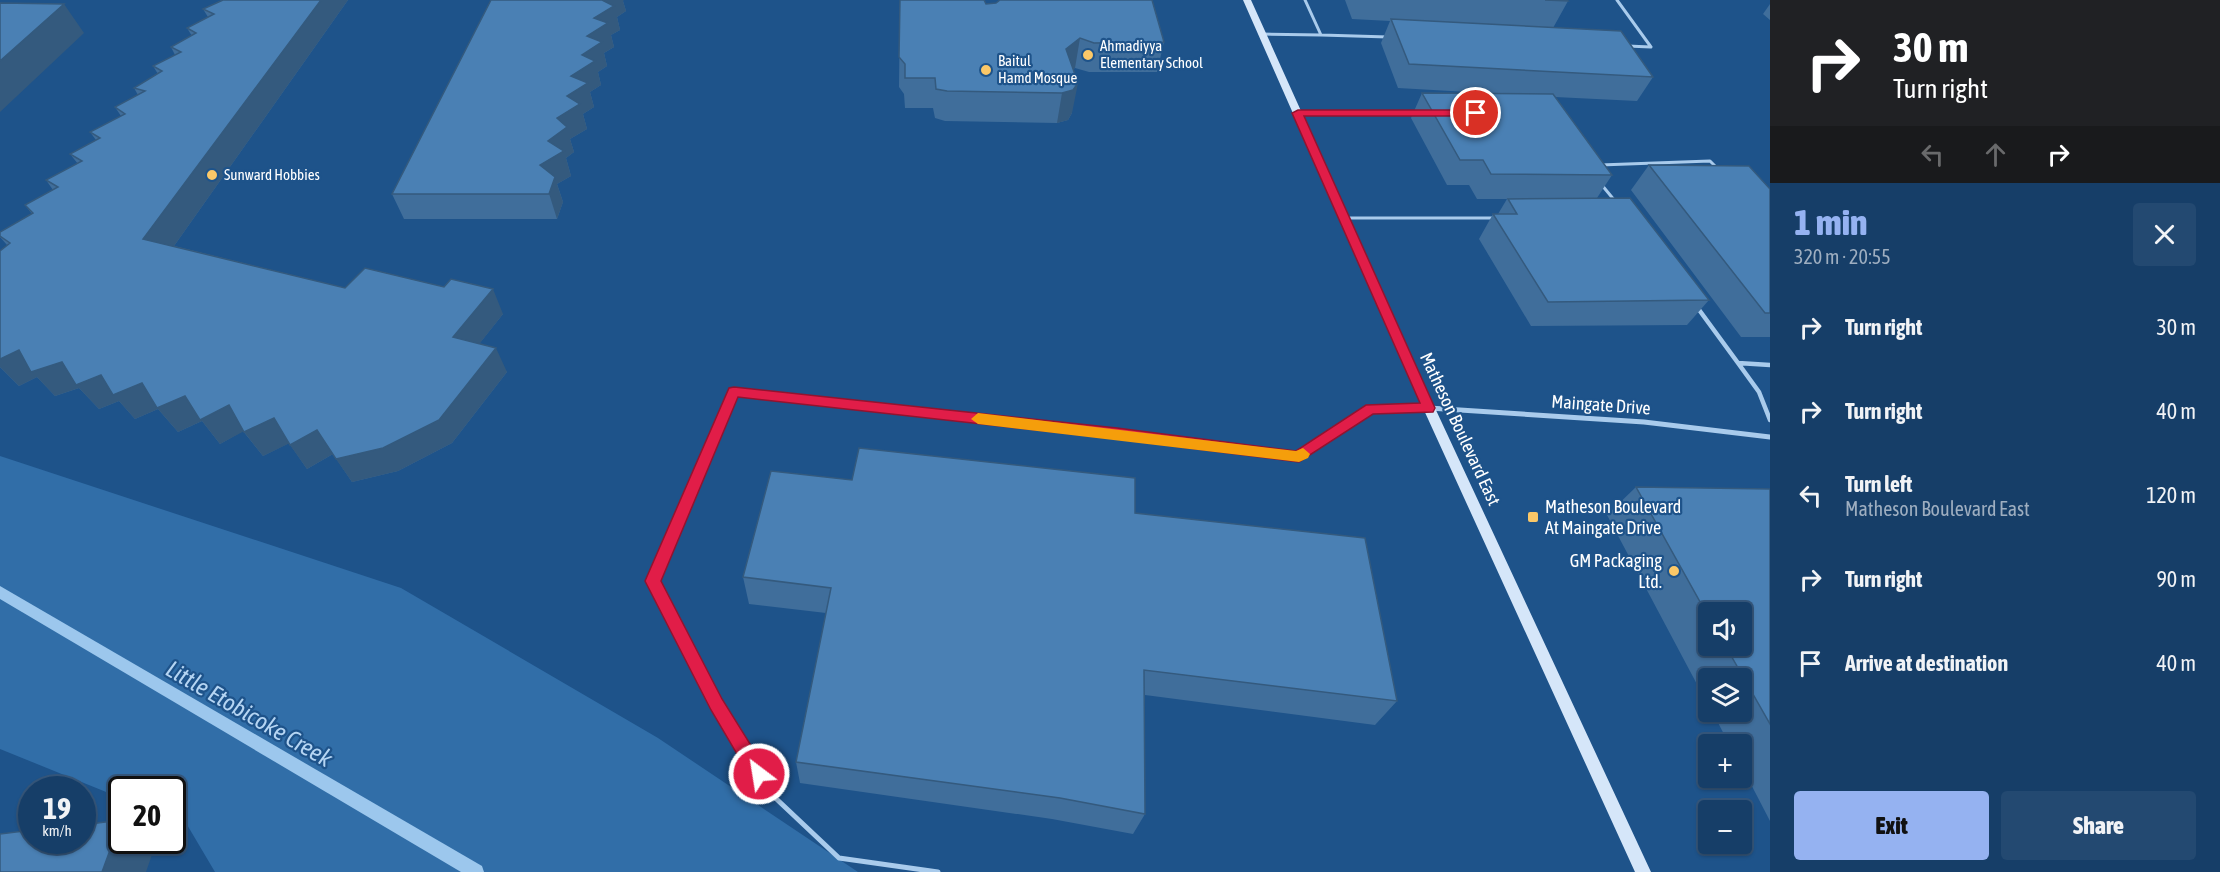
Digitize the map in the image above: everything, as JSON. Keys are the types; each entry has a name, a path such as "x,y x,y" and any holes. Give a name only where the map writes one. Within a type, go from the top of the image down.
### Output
{"street":[{"name":"Matheson Boulevard East","path":"1247,0 1429,408 1643,872"},
{"name":"Maingate Drive","path":"1429,408 1644,422 1770,437"}],"lane":[{"path":"1305,0 1321,35"},
{"path":"1616,45 1651,47 1617,0"},
{"path":"1262,34 1392,37"},
{"path":"1298,113 1418,113"},
{"path":"1597,165 1710,161 1725,175"},
{"path":"1601,183 1621,209"},
{"path":"1344,218 1502,218"},
{"path":"1695,304 1759,392 1770,420"},
{"path":"1738,363 1770,365"},
{"path":"938,872 838,858 770,792 717,704 653,581 734,392 1117,434 1299,457 1371,409 1429,408"}],"shaded area":[{"path":"0,456 401,588 658,738 858,872 215,872 186,823 186,776 108,776 108,793 96,788 96,776 67,776 0,749"}],"building":[{"path":"223,0 321,0 143,239 345,288 365,268 444,287 451,279 493,289 453,337 496,348 439,420 383,448 336,459 317,430 290,445 274,418 244,432 229,405 200,420 185,396 157,408 142,383 113,395 101,375 76,385 62,362 31,372 19,350 0,359 0,251 10,243 0,236 0,232 33,213 25,205 58,187 46,180 82,161 70,154 100,138 90,132 125,114 115,107 145,91 134,88 162,71 153,66 181,52 171,47 196,33 187,28 214,14 203,9"},
{"path":"491,0 602,0 614,6 594,18 608,23 587,36 602,42 582,55 595,61 571,76 588,83 567,96 580,104 557,118 567,127 548,141 564,151 540,165 555,177 549,194 392,194"},
{"name":"Baitul Hamd Mosque","path":"900,0 984,0 986,4 1000,0 1152,0 1164,42 1094,43 1080,38 1066,49 1078,83 1073,90 1062,93 947,91 936,89 935,78 905,78 905,64 899,57"},
{"path":"0,3 64,4 0,61"},
{"path":"1391,19 1621,31 1653,77 1409,64"},
{"path":"1422,93 1553,94 1612,175 1491,174 1483,160 1460,160"},
{"path":"1649,165 1749,166 1770,189 1770,313 1765,313"},
{"path":"1630,198 1709,300 1548,302 1493,214 1517,214 1508,199"},
{"path":"859,448 1135,478 1135,513 1365,538 1397,701 1144,670 1145,814 1060,798 796,762 831,588 743,577 771,471 852,480"},
{"path":"1636,487 1770,489 1770,724 1752,692 1752,668 1738,668 1731,656 1752,656 1752,602 1700,602"},
{"path":"108,822 109,854 102,872 0,872 0,834 18,832 18,854 96,854 96,823"}],"waterway":[{"name":"Little Etobicoke Creek","path":"0,592 476,872"}],"slow traffic":[{"path":"978,419 1299,457 1303,454"}],"place":[{"name":"Ahmadiyya Elementary School","path":"1088,55"},
{"name":"Baitul Hamd Mosque","path":"986,70"},
{"name":"Sunward Hobbies","path":"212,175"},
{"name":"Matheson Boulevard At Maingate Drive","path":"1533,517"},
{"name":"GM Packaging Ltd.","path":"1674,571"}],"route":[{"path":"759,774 717,704 653,581 734,392 1117,434 1299,457 1371,409 1429,408 1298,113 1476,113"}]}
